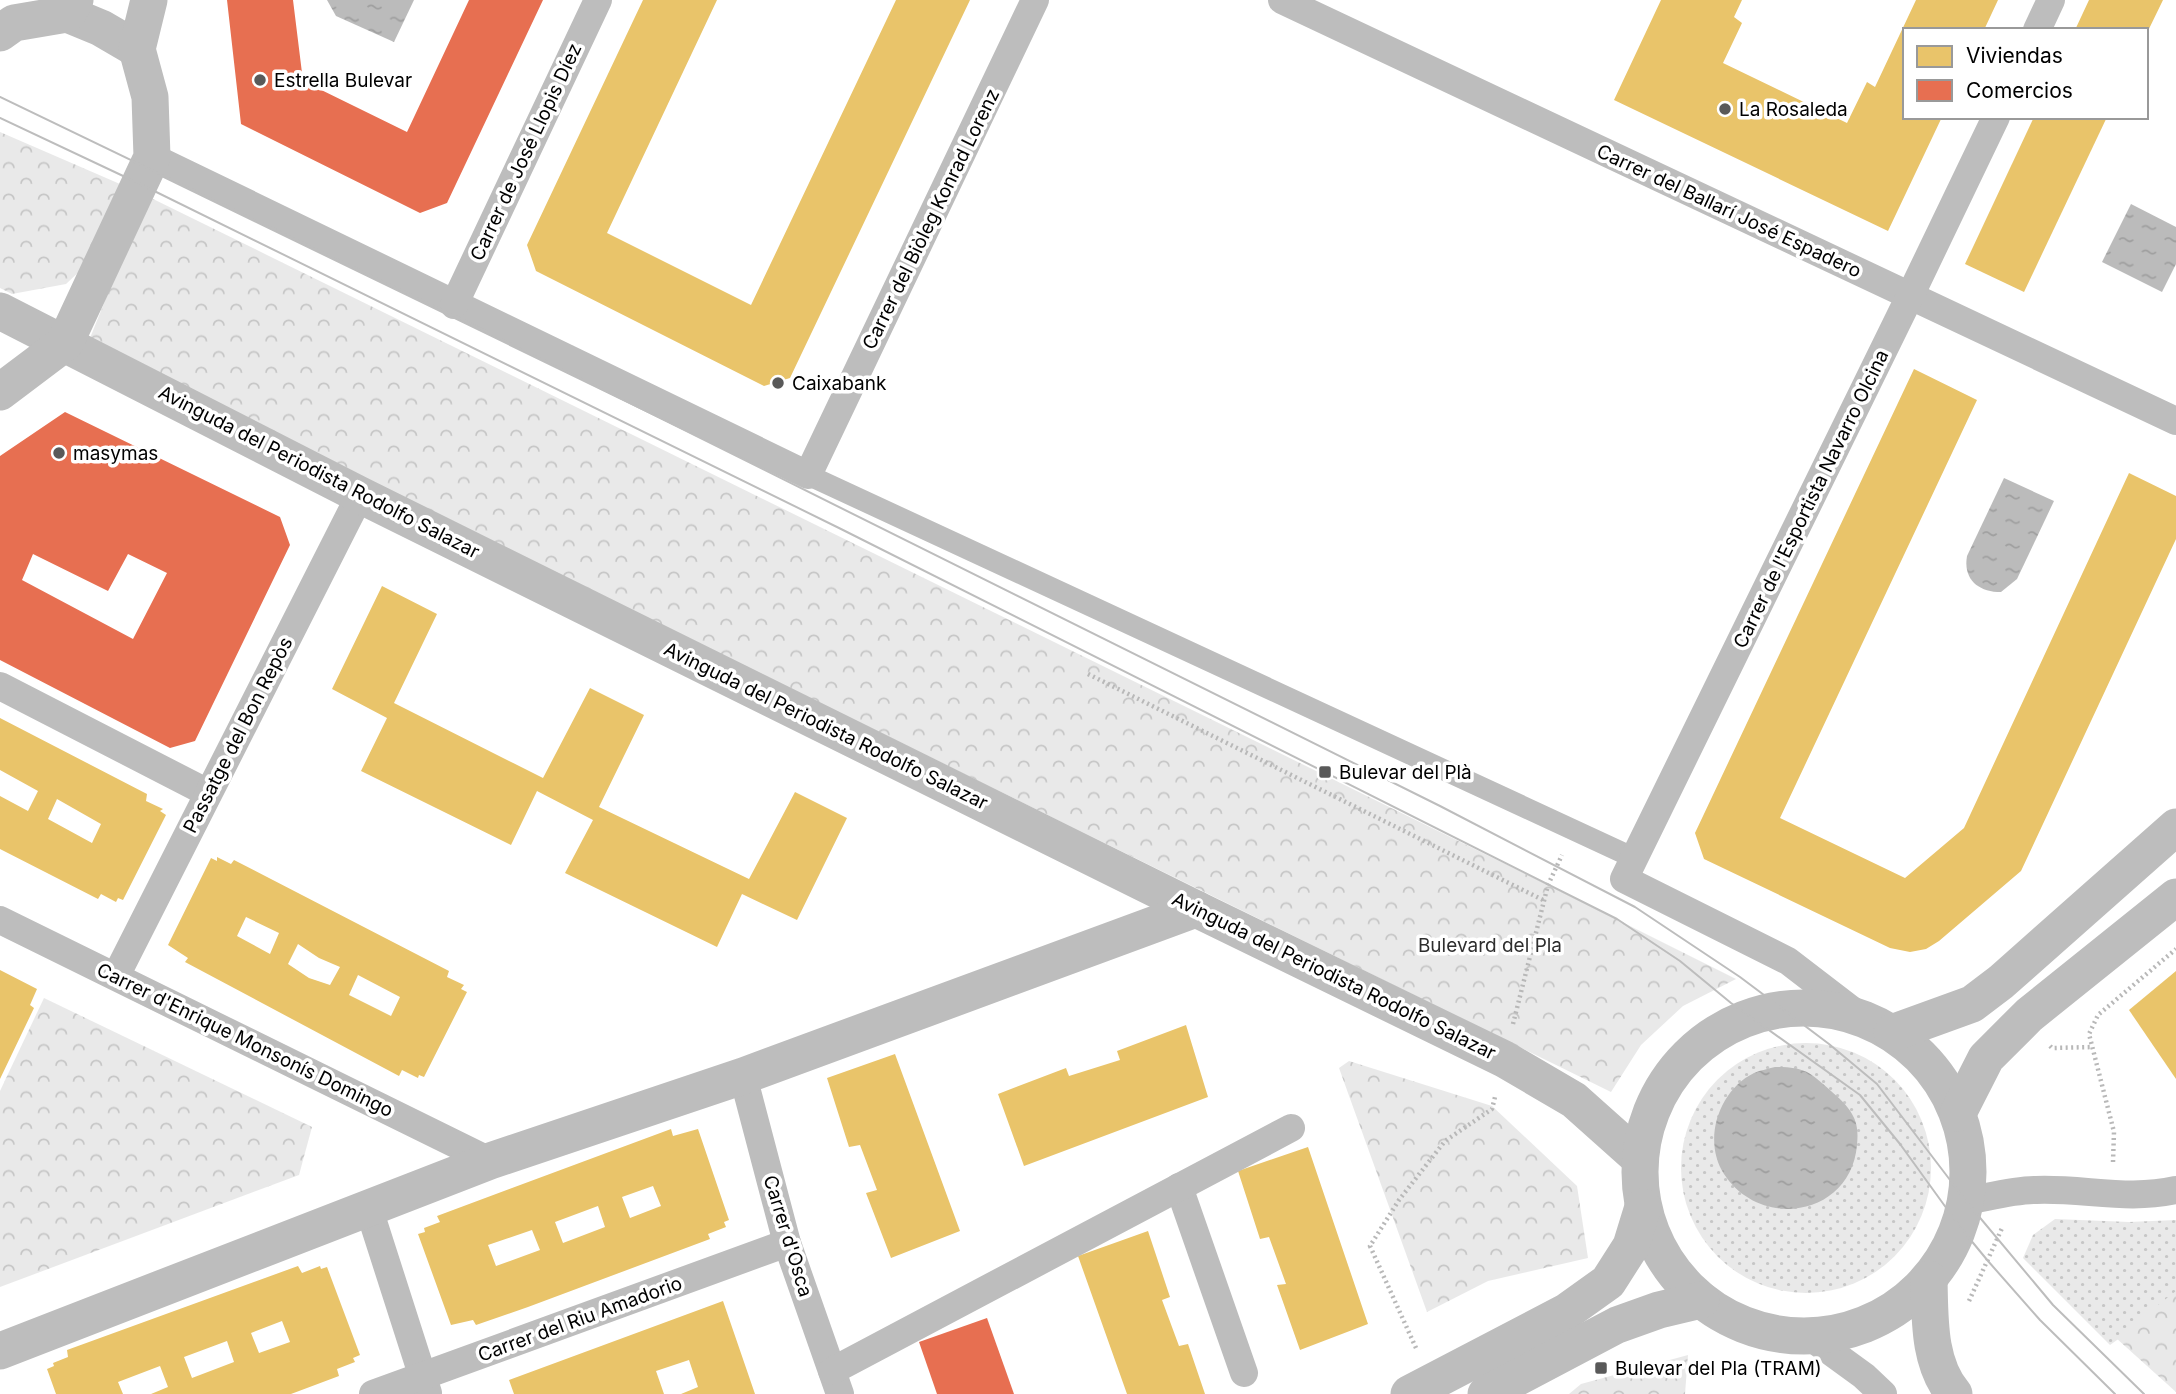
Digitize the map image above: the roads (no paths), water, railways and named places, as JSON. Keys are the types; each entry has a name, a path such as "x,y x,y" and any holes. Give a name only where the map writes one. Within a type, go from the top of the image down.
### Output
{"street":[{"path":"0,392 65,344 152,157 150,97 137,49 149,0"},
{"name":"Carrer de José Llopis Díez","path":"454,304 598,0"},
{"name":"Carrer del Biòleg Konrad Lorenz","path":"808,475 1035,0"},
{"name":"Carrer del Ballarí José Espadero","path":"1282,0 2176,421"},
{"path":"2038,28 2052,0"},
{"path":"0,33 14,23 71,7 137,49"},
{"name":"Carrer de l'Esportista Navarro Olcina","path":"1629,869 1995,119"},
{"path":"152,157 1629,869 1788,961 1876,1025 1913,1049 1932,1068 1947,1089 1958,1113 1966,1142 1969,1171 1966,1201 1944,1259 1929,1279 1895,1309 1854,1328 1809,1336 1780,1335 1752,1328 1725,1316 1701,1300 1675,1273 1655,1242 1643,1207 1639,1158 1647,1121 1663,1086 1686,1056 1716,1033 1750,1016 1782,1009 1809,1007 1835,1010 1876,1025 1972,1004 2001,982 2176,827"},
{"name":"Avinguda del Periodista Rodolfo Salazar","path":"0,311 360,495 1504,1059 1574,1100 1639,1158"},
{"name":"Passatge del Bon Repòs","path":"116,976 360,495"},
{"path":"0,686 208,793"},
{"path":"1958,1113 1986,1058 2029,1015 2176,897"},
{"path":"0,1351 490,1161 743,1076 1196,909"},
{"name":"Carrer d'Enrique Monsonís Domingo","path":"0,920 490,1161"},
{"name":"Carrer d'Osca","path":"743,1076 787,1243 836,1383"},
{"path":"836,1383 1179,1187 1291,1128"},
{"path":"1179,1187 1244,1373"},
{"path":"1966,1201 2035,1190 2106,1195 2156,1195 2176,1190"},
{"path":"1420,1388 1566,1312 1608,1282 1631,1246 1643,1207"},
{"path":"369,1209 426,1386"},
{"name":"Carrer del Riu Amadorio","path":"373,1394 426,1386 787,1243"},
{"path":"1929,1279 1930,1332 1944,1381 1954,1394"},
{"path":"1486,1394 1617,1325 1659,1310 1701,1300"},
{"path":"1809,1336 1884,1394"}],"water":[{"path":"327,0 414,0 394,42 336,16"},
{"path":"2131,204 2176,227 2176,264 2162,292 2102,262"},
{"path":"2004,478 2054,501 2017,579 2001,592 1985,590 1974,583 1966,564 1967,556"},
{"path":"1775,1067 1800,1069 1811,1075 1845,1105 1856,1125 1857,1145 1851,1169 1839,1188 1822,1200 1802,1208 1781,1209 1760,1204 1740,1192 1724,1174 1714,1146 1718,1117 1731,1091 1754,1073"}],"tram line":[{"path":"0,97 461,319 1440,806 1635,907 1740,977 1877,1084 1966,1201 2053,1305 2144,1394"},
{"path":"0,118 138,183 841,529 1617,919 1680,961 1731,1003 1860,1095 1988,1261 2040,1320 2115,1394"}],"place":[{"name":"Estrella Bulevar","path":"260,80"},
{"name":"La Rosaleda","path":"1725,109"},
{"name":"Caixabank","path":"778,383"},
{"name":"masymas","path":"59,453"},
{"name":"Bulevar del Plà","path":"1325,772"},
{"name":"Bulevar del Pla (TRAM)","path":"1601,1368"}],"park label":[{"name":"Bulevard del Pla","path":"1490,945"}]}
